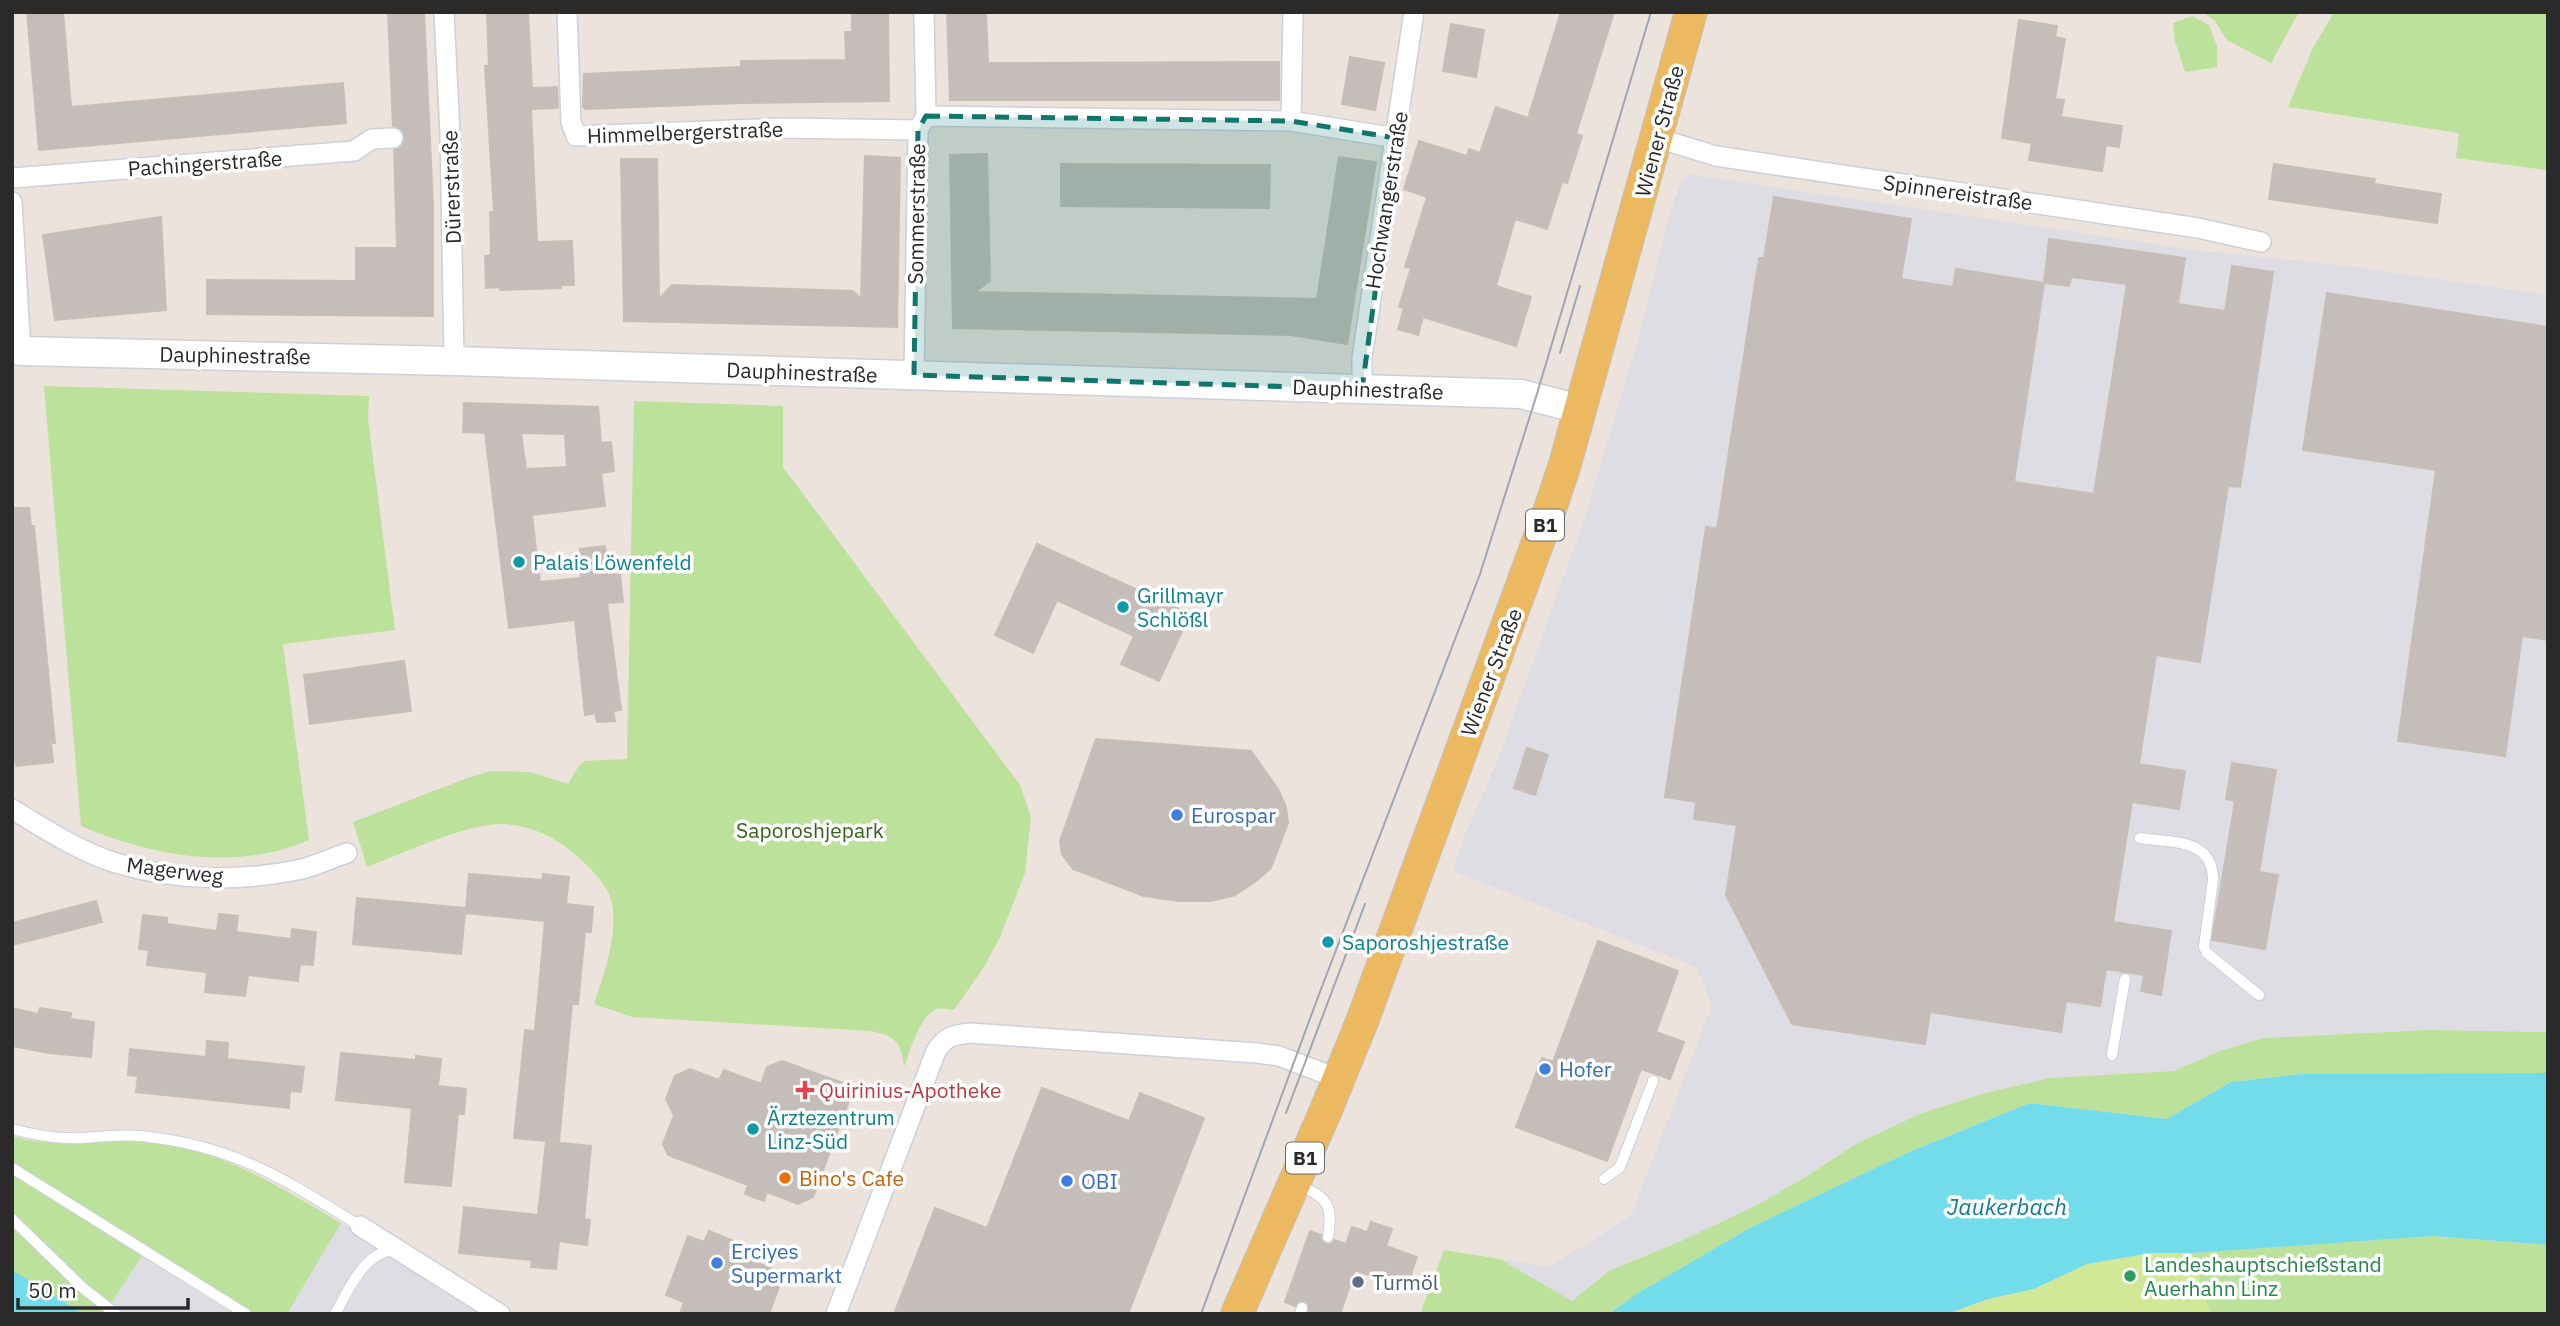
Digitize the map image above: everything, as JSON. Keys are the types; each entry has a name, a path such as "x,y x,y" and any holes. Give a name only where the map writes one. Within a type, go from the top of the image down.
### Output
{"main road":[{"name":"Wiener Straße","path":"1237,1314 1339,1079 1521,592 1565,464 1691,12"},
{"name":"Dauphinestraße","path":"15,351 454,361 1521,394 1580,409"}],"street":[{"name":"Dürerstraße","path":"444,12 450,134 454,361"},
{"name":"Himmelbergerstraße","path":"567,12 571,122 576,136 922,123 1291,121 1396,138"},
{"name":"Sommerstraße","path":"914,375 924,12"},
{"path":"1291,121 1293,12"},
{"name":"Hochwangerstraße","path":"1362,389 1362,358 1414,12"},
{"path":"429,135 450,134"},
{"name":"Pachingerstraße","path":"12,178 354,151 372,139 393,138"},
{"name":"Spinnereistraße","path":"1657,138 1716,156 2198,228 2261,242"},
{"path":"12,202 15,351"},
{"name":"Magerweg","path":"12,809 95,855 115,863 162,873 220,878 260,875 303,869 347,853"},
{"path":"836,1314 936,1051 951,1035 970,1033 1257,1053 1279,1056 1339,1079"},
{"path":"360,1226 500,1314"}],"lane":[{"path":"2140,838 2194,847 2206,854 2213,869 2213,880 2204,947 2207,953 2259,995"},
{"path":"2112,1055 2125,979"},
{"path":"1604,1179 1620,1167 1653,1082"},
{"path":"12,1129 33,1134 78,1138 140,1136 205,1147 256,1164 360,1226"},
{"path":"12,1168 246,1314"},
{"path":"1294,1183 1318,1194 1328,1204 1331,1219 1328,1237"},
{"path":"12,1219 83,1288 116,1314"},
{"path":"335,1314 366,1262 377,1254 395,1249"}],"highlighted area":[{"path":"926,116 1291,121 1396,138 1362,389 914,375 918,130"}],"shaded area":[{"path":"1686,174 2201,251 2341,265 2548,295 2548,1032 2429,1030 2264,1038 2220,1051 2174,1071 2050,1078 1985,1093 1922,1113 1856,1144 1757,1205 1609,1271 1572,1301 1500,1259 1549,1267 1631,1216 1712,1005 1696,967 1453,871 1463,839 1497,762 1585,517 1637,343 1674,199"},
{"path":"341,1223 492,1314 287,1314"},
{"path":"142,1256 233,1314 104,1314"}],"green space":[{"path":"2203,12 2299,12 2271,63 2227,40 2215,21"},
{"path":"2334,12 2548,12 2548,164 2545,170 2456,158 2459,133 2288,107 2313,48"},
{"path":"2192,16 2209,25 2217,46 2217,67 2185,72 2175,41 2173,23"},
{"path":"44,386 369,396 368,419 395,630 283,644 309,840 253,856 224,858 165,852 108,837 81,826"},
{"name":"Saporoshjepark","path":"634,401 783,406 783,467 1020,785 1031,817 1025,873 1000,937 984,967 954,1010 937,1009 926,1018 916,1034 904,1067 896,1042 886,1035 871,1031 632,1017 594,1004 613,934 614,920 609,894 598,877 574,853 551,837 534,830 506,824 474,828 367,867 353,822 491,771 530,772 568,784 585,761 627,759"},
{"path":"2429,1030 2548,1032 2548,1073 2301,1074 2231,1082 2167,1119 2030,1103 1909,1152 1750,1228 1638,1293 1609,1314 1420,1314 1444,1250 1500,1259 1572,1301 1609,1271 1757,1205 1856,1144 1922,1113 1985,1093 2050,1078 2174,1071 2220,1051 2264,1038"},
{"path":"12,1136 60,1143 140,1141 194,1150 245,1170 341,1223 287,1314 255,1314 12,1162"},
{"path":"12,1174 142,1256 104,1314 84,1314 12,1270"},
{"path":"2433,1236 2548,1245 2548,1314 2210,1314 2192,1253"},
{"name":"Landeshauptschießstand Auerhahn Linz","path":"2151,1253 2192,1253 2210,1314 1947,1314 1988,1299 2034,1289 2087,1264"}],"water":[{"name":"Jaukerbach","path":"2548,1073 2548,1245 2433,1236 2193,1253 2151,1253 2087,1264 2034,1289 1988,1299 1947,1314 1609,1314 1638,1293 1750,1228 1909,1152 2030,1103 2167,1119 2231,1082 2301,1074"},
{"path":"12,1270 84,1314 12,1314"}],"building":[{"path":"27,12 63,12 71,107 343,83 346,123 39,150"},
{"path":"388,12 424,12 433,206 433,316 207,314 207,280 356,281 356,248 397,248 394,150 400,148 405,138 403,131 393,126"},
{"path":"487,12 528,12 532,88 557,87 558,108 531,109 537,242 572,241 574,285 561,285 561,288 486,288 485,256 491,255 490,212 494,212 485,66 489,66"},
{"path":"852,12 888,12 889,101 583,107 584,74 741,67 741,61 846,60 845,32 852,32"},
{"path":"947,12 986,12 988,63 1279,62 1279,100 950,100"},
{"path":"1561,12 1614,12 1576,134 1582,136 1567,183 1562,182 1547,229 1515,219 1496,286 1531,297 1516,346 1423,317 1418,335 1398,329 1404,308 1399,307 1411,268 1405,267 1427,197 1404,189 1419,141 1467,156 1469,149 1480,153 1496,107 1528,118"},
{"path":"2019,20 2057,26 2055,37 2065,39 2055,99 2064,100 2061,117 2122,126 2119,147 2106,145 2102,171 2029,160 2032,143 2002,138"},
{"path":"1451,24 1484,30 1476,77 1443,71"},
{"path":"1350,57 1384,63 1375,110 1342,104"},
{"path":"987,154 990,281 975,292 1317,299 1339,157 1376,162 1347,344 1291,335 953,328 950,155"},
{"path":"865,156 900,158 897,327 624,321 621,159 657,159 659,299 672,285 853,291 861,299"},
{"path":"1061,164 1270,165 1269,208 1061,206"},
{"path":"2274,164 2375,179 2374,184 2441,194 2437,223 2269,199"},
{"path":"1774,197 1911,219 1901,279 1953,287 1956,269 2044,283 2049,239 2185,258 2178,304 2225,311 2232,266 2273,272 2240,487 2228,486 2200,662 2156,655 2139,764 2185,771 2179,809 2132,802 2113,922 2171,931 2161,995 2141,991 2144,975 2106,969 2100,1006 2066,1001 2061,1032 1930,1012 1925,1044 1792,1024 1726,895 1737,825 1694,819 1696,802 1665,797 1706,527 1717,529 1759,258 1764,258","holes":["2071,277 2127,284 2094,494 2014,482 2044,283 2069,286"]},
{"path":"161,217 166,310 55,320 43,235"},
{"path":"2327,293 2548,327 2548,640 2522,636 2505,756 2398,741 2436,470 2303,450"},
{"name":"Palais Löwenfeld","path":"464,403 598,407 601,443 611,442 614,471 601,473 605,506 532,515 540,582 581,578 580,549 605,546 608,574 620,575 623,602 607,603 621,710 613,711 615,721 597,722 595,713 585,715 575,620 509,628 485,433 463,432","holes":["521,433 565,434 567,467 526,469"]},
{"path":"12,508 29,508 31,526 34,526 55,743 51,743 53,762 16,766 15,760 12,760"},
{"name":"Grillmayr Schlößl","path":"1037,544 1190,614 1159,681 1121,664 1134,636 1057,600 1033,653 995,635"},
{"path":"404,661 411,711 310,724 304,675"},
{"name":"Eurospar","path":"1096,739 1251,751 1278,789 1286,807 1288,823 1271,868 1235,895 1211,901 1179,901 1144,896 1073,869 1062,854 1060,841"},
{"path":"1527,748 1548,755 1535,795 1514,788"},
{"path":"2232,763 2276,770 2259,872 2278,875 2265,949 2212,940 2235,801 2226,799"},
{"path":"469,874 543,880 543,874 569,877 566,904 593,907 591,932 585,932 578,1004 572,1004 559,1142 550,1142 591,1146 584,1219 590,1220 587,1245 559,1241 556,1269 531,1267 532,1260 459,1253 464,1207 538,1215 546,1141 514,1138 525,1030 535,1031 545,921 465,913 461,954 353,944 357,898 466,908"},
{"path":"96,901 102,922 12,945 12,923"},
{"path":"219,914 238,916 236,932 291,939 292,929 316,932 313,965 300,964 298,981 248,975 245,996 205,992 207,972 147,965 149,950 139,949 143,915 167,918 167,924 217,931"},
{"path":"1598,941 1678,971 1656,1032 1684,1042 1670,1079 1641,1069 1607,1161 1516,1127 1542,1058 1553,1062"},
{"path":"12,1008 38,1014 40,1008 71,1013 70,1019 94,1022 91,1057 12,1046"},
{"path":"207,1041 228,1043 227,1059 304,1067 301,1092 290,1091 289,1108 136,1092 138,1076 128,1075 130,1049 206,1057"},
{"path":"341,1053 416,1060 416,1056 441,1059 438,1086 466,1089 464,1114 458,1114 451,1186 405,1182 412,1108 336,1100"},
{"name":"Ärztezentrum Linz-Süd","path":"782,1061 843,1083 850,1098 813,1197 798,1204 767,1192 764,1201 745,1194 748,1185 668,1155 663,1144 674,1115 666,1099 675,1076 690,1069 719,1080 724,1070 761,1084 767,1067"},
{"path":"1042,1088 1129,1121 1140,1093 1204,1118 1128,1314 894,1314 935,1208 987,1228"},
{"path":"1371,1222 1392,1229 1386,1246 1417,1257 1406,1288 1355,1270 1340,1314 1318,1314 1309,1311 1308,1304 1304,1301 1295,1306 1285,1302 1310,1231 1321,1235 1321,1240 1326,1244 1335,1240 1346,1244 1352,1227 1367,1232"},
{"name":"Erciyes Supermarkt","path":"709,1231 734,1241 729,1252 784,1273 769,1314 680,1314 684,1302 666,1295 688,1236 704,1242"}],"tunnel":[{"path":"393,138 429,135"}],"tram line":[{"path":"1201,1314 1318,997 1480,574 1651,12"},
{"path":"1560,353 1580,286"},
{"path":"1286,1113 1365,904"}],"place":[{"name":"Palais Löwenfeld","path":"519,562"},
{"name":"Grillmayr Schlößl","path":"1123,607"},
{"name":"Eurospar","path":"1177,815"},
{"name":"Saporoshjestraße","path":"1328,942"},
{"name":"Hofer","path":"1545,1069"},
{"name":"Quirinius-Apotheke","path":"805,1090"},
{"name":"Ärztezentrum Linz-Süd","path":"753,1129"},
{"name":"Bino's Cafe","path":"785,1178"},
{"name":"OBI","path":"1067,1181"},
{"name":"Erciyes Supermarkt","path":"717,1263"},
{"name":"Landeshauptschießstand Auerhahn Linz","path":"2130,1276"},
{"name":"Turmöl","path":"1358,1282"}]}
